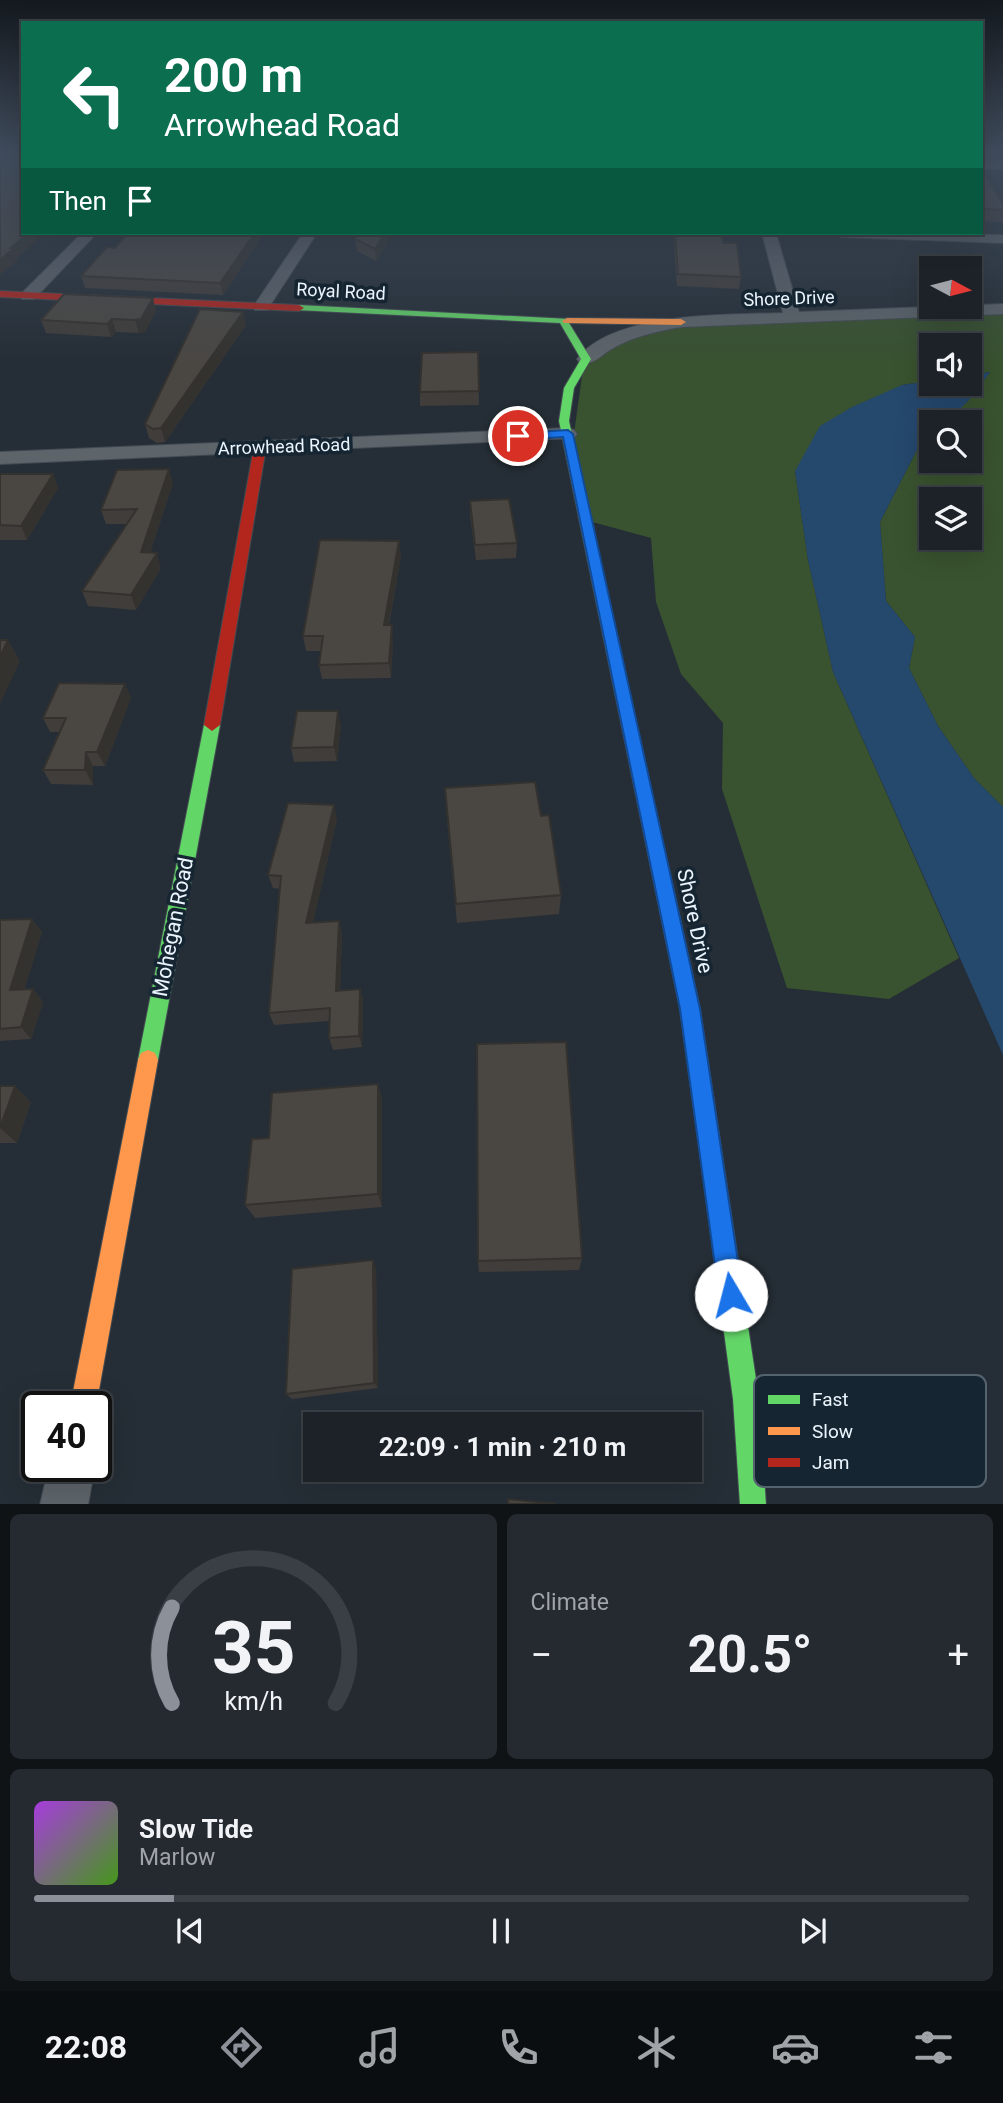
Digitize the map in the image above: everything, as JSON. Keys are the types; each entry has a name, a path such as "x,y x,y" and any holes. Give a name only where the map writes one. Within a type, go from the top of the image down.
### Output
{"street":[{"path":"28,296 88,235"},
{"path":"261,307 309,235"},
{"path":"770,235 792,317"},
{"path":"895,235 1003,239"},
{"name":"Royal Road","path":"0,294 563,321 681,322"},
{"name":"Shore Drive","path":"753,1504 746,1399 690,1009 568,434 564,398 572,376 586,359 610,341 631,333 681,322 1003,309"},
{"path":"563,321 586,359"},
{"name":"Arrowhead Road","path":"0,458 568,434"},
{"name":"Mohegan Road","path":"86,1391 215,707 260,447"},
{"path":"64,1504 69,1482"}],"green space":[{"path":"1003,312 1003,807 974,778 938,726 909,668 915,637 886,601 880,522 919,446 919,473 982,473 982,410 956,410 972,396 982,396 982,383 990,372 982,373 982,333 919,333 919,383 902,385 795,471 808,560 833,672 959,958 889,999 787,988 722,789 723,723 681,674 656,602 651,538 585,520 570,462 584,362 648,326 919,315 919,319 982,319 982,313"}],"water":[{"path":"990,372 982,383 982,373"},
{"path":"919,383 919,396 972,396 959,410 919,410 919,446 880,522 886,601 915,637 909,668 938,726 974,778 1003,807 1003,1055 833,672 808,560 795,471 820,426 852,407 902,385"}],"building":[{"path":"0,223 21,223 21,235 26,235 0,260"},
{"path":"126,235 254,235 220,283 81,276 107,247 115,248"},
{"path":"357,235 384,235 375,249 355,239"},
{"path":"675,235 721,235 723,243 737,243 741,277 678,274"},
{"path":"64,294 153,298 141,319 112,319 107,324 41,320"},
{"path":"200,309 243,312 161,428 153,429 145,424"},
{"path":"478,352 479,391 420,392 422,353"},
{"path":"169,469 141,552 157,553 131,595 82,591 137,509 101,510 117,470"},
{"path":"0,474 53,474 21,526 0,525"},
{"path":"509,499 517,543 475,545 470,501"},
{"path":"320,540 399,541 384,625 392,625 389,663 319,665 323,636 303,636"},
{"path":"0,640 8,640 0,657"},
{"path":"59,683 125,684 97,752 86,752 85,770 43,770 66,718 43,718"},
{"path":"297,711 338,711 334,747 291,748"},
{"path":"535,782 541,816 549,815 561,895 456,904 445,788"},
{"path":"288,803 334,805 306,923 339,921 336,991 360,989 359,1036 329,1038 330,1008 269,1013 281,876 268,875"},
{"path":"32,919 10,990 33,989 21,1027 0,1029 0,920"},
{"path":"566,1042 582,1258 478,1261 477,1044"},
{"path":"378,1084 378,1194 245,1205 252,1139 269,1138 272,1093"},
{"path":"0,1086 15,1086 0,1128"},
{"path":"373,1260 374,1383 286,1394 292,1269"},
{"path":"508,1499 556,1504 508,1504"}],"traffic: fast":[{"path":"299,308 567,321"},
{"path":"563,321 586,359 569,388 564,421 639,771"},
{"path":"148,1060 212,725"},
{"path":"712,1161 746,1399 753,1504"}],"traffic: slow":[{"path":"567,321 681,322"},
{"path":"86,1391 148,1060"}],"traffic: jam":[{"path":"0,294 299,308"},
{"path":"212,725 260,447"},
{"path":"639,771 690,1009 712,1161"}],"route":[{"path":"518,436 568,434 690,1009 731,1295"}]}
